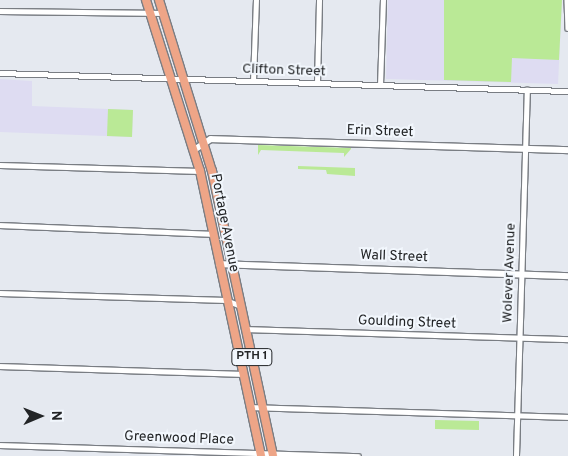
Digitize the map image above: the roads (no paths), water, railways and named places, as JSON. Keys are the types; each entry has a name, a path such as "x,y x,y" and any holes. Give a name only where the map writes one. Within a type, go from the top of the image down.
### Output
{"highway":[{"name":"Portage Avenue","path":"146,0 200,171 260,455"},
{"name":"Portage Avenue","path":"159,0 203,142 232,264 273,455"}],"main road":[{"name":"Erin Street","path":"203,142 240,140 568,150"},
{"path":"194,150 203,142"},
{"name":"Wall Street","path":"219,264 568,276"}],"street":[{"path":"253,81 256,0"},
{"path":"317,83 319,0"},
{"path":"380,85 383,0"},
{"path":"567,0 568,28"},
{"path":"0,11 162,13"},
{"name":"Clifton Street","path":"0,73 568,91"},
{"name":"Wolever Avenue","path":"516,456 527,90"},
{"path":"0,165 200,171"},
{"path":"0,225 213,234"},
{"path":"0,293 226,300 241,306"},
{"name":"Goulding Street","path":"246,329 568,339"},
{"path":"0,366 242,374"},
{"path":"250,407 568,417"},
{"name":"Greenwood Place","path":"0,445 260,455 358,456"}]}
